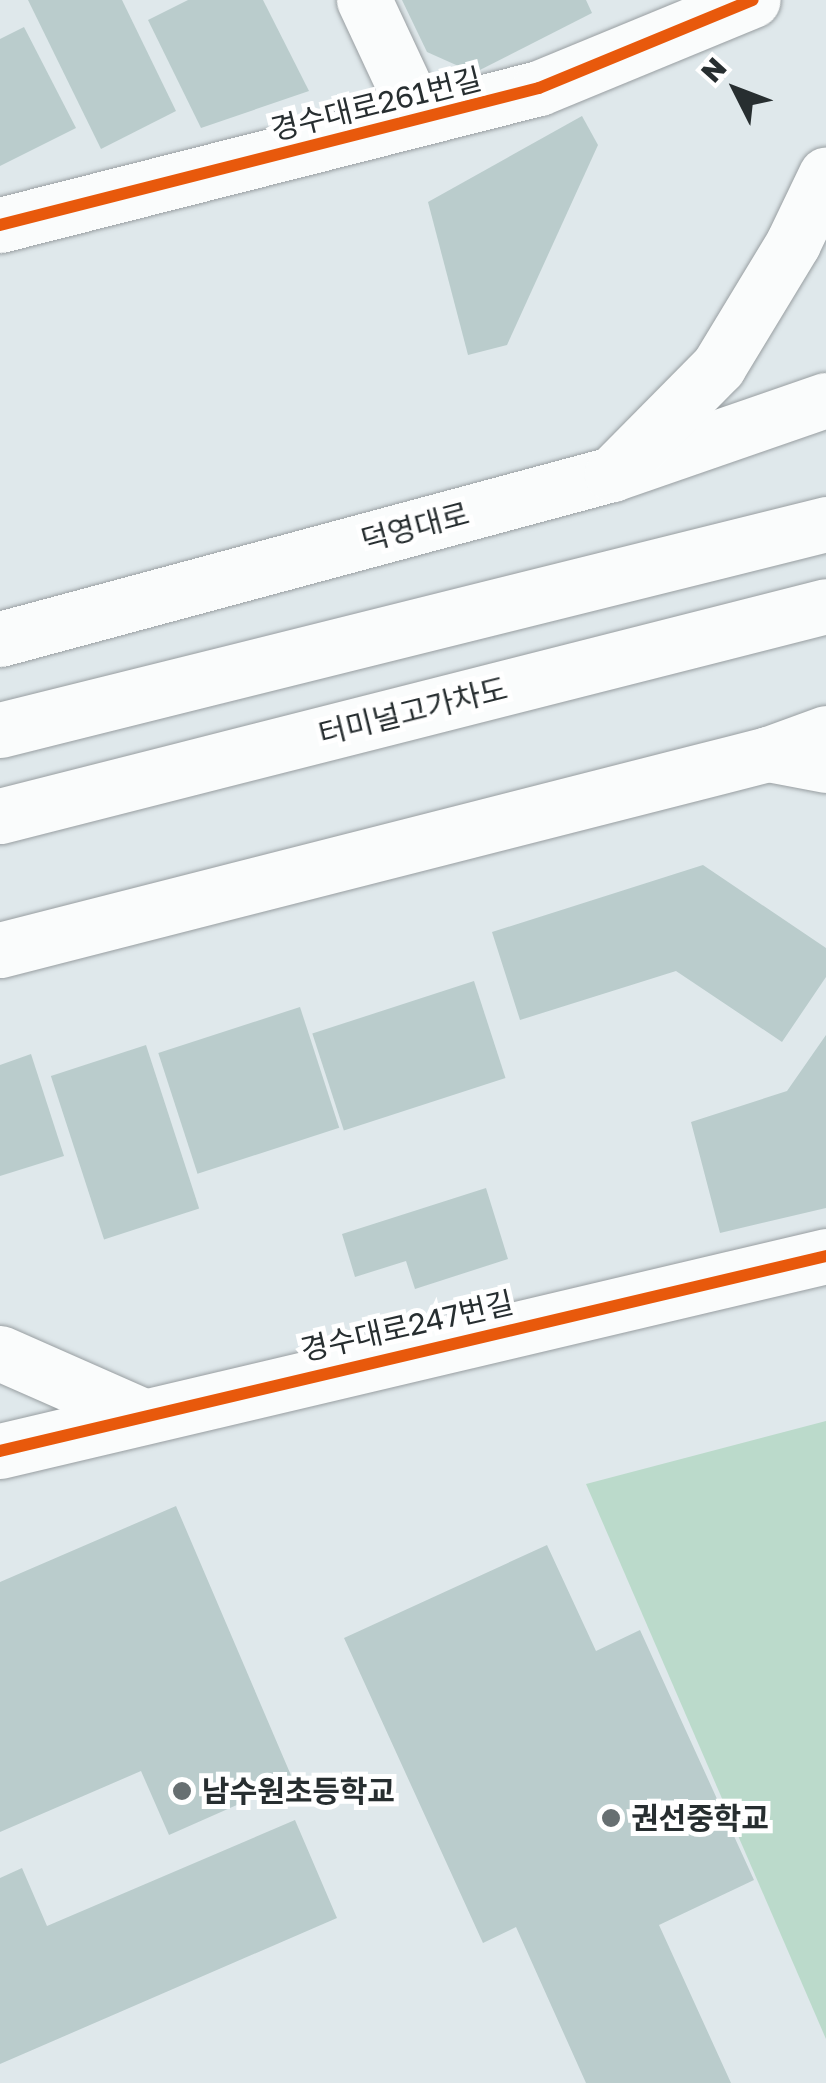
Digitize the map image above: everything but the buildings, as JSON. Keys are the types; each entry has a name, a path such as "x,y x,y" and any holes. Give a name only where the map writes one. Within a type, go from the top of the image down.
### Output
{"main road":[{"name":"경수대로261번길","path":"364,0 419,118"},
{"name":"경수대로261번길","path":"0,226 539,88 753,0"},
{"path":"612,474 718,367 793,243 826,174"},
{"name":"덕영대로","path":"0,639 612,474 826,400"},
{"path":"0,730 826,524"},
{"name":"터미널고가차도","path":"0,816 826,606"},
{"path":"0,950 768,754 826,733"},
{"path":"768,754 826,765"},
{"name":"경수대로247번길","path":"0,1451 138,1414 826,1256"},
{"path":"0,1352 138,1414"}],"green space":[{"path":"826,1421 826,2039 586,1484"}],"cycle path":[{"path":"0,225 539,88 753,0"},
{"path":"0,1451 826,1256"}],"place":[{"name":"남수원초등학교","path":"182,1791"},
{"name":"권선중학교","path":"611,1818"}]}
